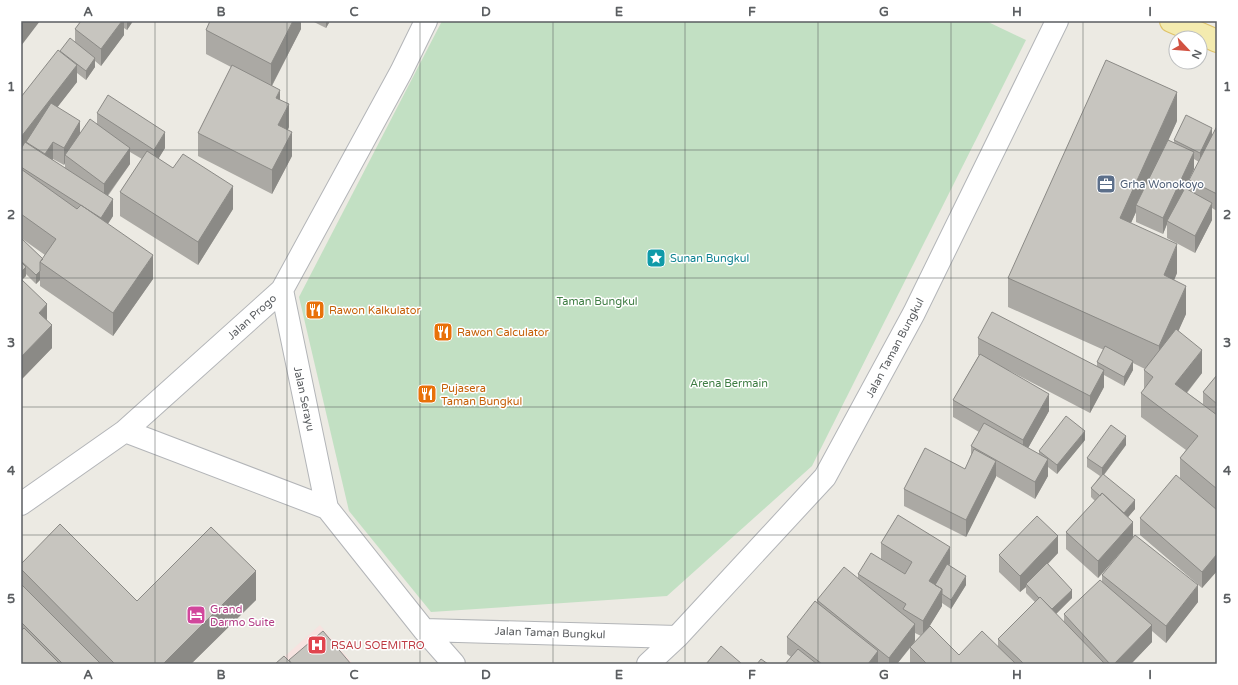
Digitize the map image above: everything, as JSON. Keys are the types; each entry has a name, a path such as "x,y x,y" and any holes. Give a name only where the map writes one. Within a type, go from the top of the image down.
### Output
{"main road":[{"path":"1170,21 1217,41"}],"street":[{"name":"Jalan Progo","path":"21,504 125,431 282,290 401,72 426,21"},
{"name":"Jalan Taman Bungkul","path":"648,664 677,637 825,477 914,313 1057,21"},
{"name":"Jalan Serayu","path":"282,290 327,508 424,630 454,664"},
{"path":"125,431 327,508"},
{"name":"Jalan Taman Bungkul","path":"424,630 677,637"}],"shaded area":[{"name":"RSAU SOEMITRO","path":"320,625 353,664 276,664"}],"green space":[{"name":"Taman Bungkul","path":"442,21 986,21 1026,40 812,466 667,596 431,612 349,511 299,297"}],"building":[{"path":"81,21 122,21 101,49 75,29"},
{"path":"210,21 293,21 271,64 206,30"},
{"path":"70,38 95,58 86,71 60,51"},
{"path":"58,50 77,65 21,137 21,97"},
{"name":"Grha Wonokoyo","path":"1106,60 1177,92 1120,218 1177,244 1164,275 1186,286 1159,346 1008,278"},
{"path":"232,65 280,90 276,98 289,104 278,125 292,132 272,170 198,133"},
{"path":"108,95 165,132 154,150 97,113"},
{"path":"51,103 80,121 64,148 53,142 45,154 26,142"},
{"path":"1186,115 1212,128 1200,153 1174,140"},
{"path":"90,119 130,148 104,184 65,155"},
{"path":"1217,126 1217,194 1189,180"},
{"path":"1168,140 1194,152 1163,218 1136,205"},
{"path":"25,142 113,199 101,218 21,167 21,149"},
{"path":"147,151 173,168 183,154 233,186 198,242 120,192"},
{"path":"21,169 77,209 81,205 153,255 113,313 40,262 56,239 21,214"},
{"path":"1185,188 1212,203 1195,236 1167,221"},
{"path":"21,238 43,259 40,262 40,271 36,275 21,261"},
{"path":"21,262 26,267 21,272"},
{"path":"21,279 47,304 39,313 52,325 21,357"},
{"path":"992,312 1104,370 1090,396 978,338"},
{"path":"1176,329 1202,350 1175,384 1217,415 1217,489 1180,458 1198,436 1141,393 1153,377 1144,370"},
{"path":"1105,346 1133,361 1124,377 1097,362"},
{"path":"980,354 1049,394 1023,440 953,400"},
{"path":"1217,375 1217,404 1203,392"},
{"path":"1066,416 1085,431 1057,465 1039,451"},
{"path":"984,423 1048,459 1035,482 971,446"},
{"path":"1111,425 1126,436 1102,468 1087,458"},
{"path":"925,448 965,469 974,449 996,461 966,520 904,489"},
{"path":"1103,474 1135,500 1124,513 1102,493 1100,496 1091,488"},
{"path":"1176,475 1217,510 1217,554 1202,572 1140,518"},
{"path":"1102,493 1133,522 1098,561 1066,532"},
{"path":"898,515 950,547 929,581 942,589 923,621 903,609 906,604 858,574 871,553 905,574 912,562 881,543"},
{"path":"1037,516 1058,536 1020,576 999,555"},
{"name":"Grand Darmo Suite","path":"60,524 137,601 211,527 256,571 163,664 115,664 21,569 21,564"},
{"path":"1135,535 1198,585 1166,626 1102,575"},
{"path":"1047,563 1072,590 1052,609 1026,584"},
{"path":"947,564 966,576 951,600 942,594 942,589 935,585"},
{"path":"844,567 915,624 889,658 817,600"},
{"path":"1100,580 1152,625 1114,664 1110,664 1064,614"},
{"path":"21,584 101,664 63,664 21,622"},
{"path":"1040,597 1105,664 1024,664 998,639"},
{"path":"815,601 878,651 868,664 822,664 787,637"},
{"path":"930,626 959,655 982,631 1016,664 927,664 910,647"},
{"path":"24,628 60,664 21,664 21,631"},
{"name":"RSAU SOEMITRO","path":"323,631 351,664 292,664 289,660"},
{"path":"721,646 742,664 706,664"},
{"path":"798,649 817,664 785,664"},
{"path":"284,656 292,664 275,664"},
{"path":"761,659 768,664 757,664"}],"place":[{"name":"Grha Wonokoyo","path":"1106,184"},
{"name":"Sunan Bungkul","path":"656,258"},
{"name":"Rawon Kalkulator","path":"315,310"},
{"name":"Rawon Calculator","path":"443,332"},
{"name":"Pujasera Taman Bungkul","path":"427,394"},
{"name":"Grand Darmo Suite","path":"196,615"},
{"name":"RSAU SOEMITRO","path":"317,645"}],"park label":[{"name":"Arena Bermain","path":"729,383"}]}
